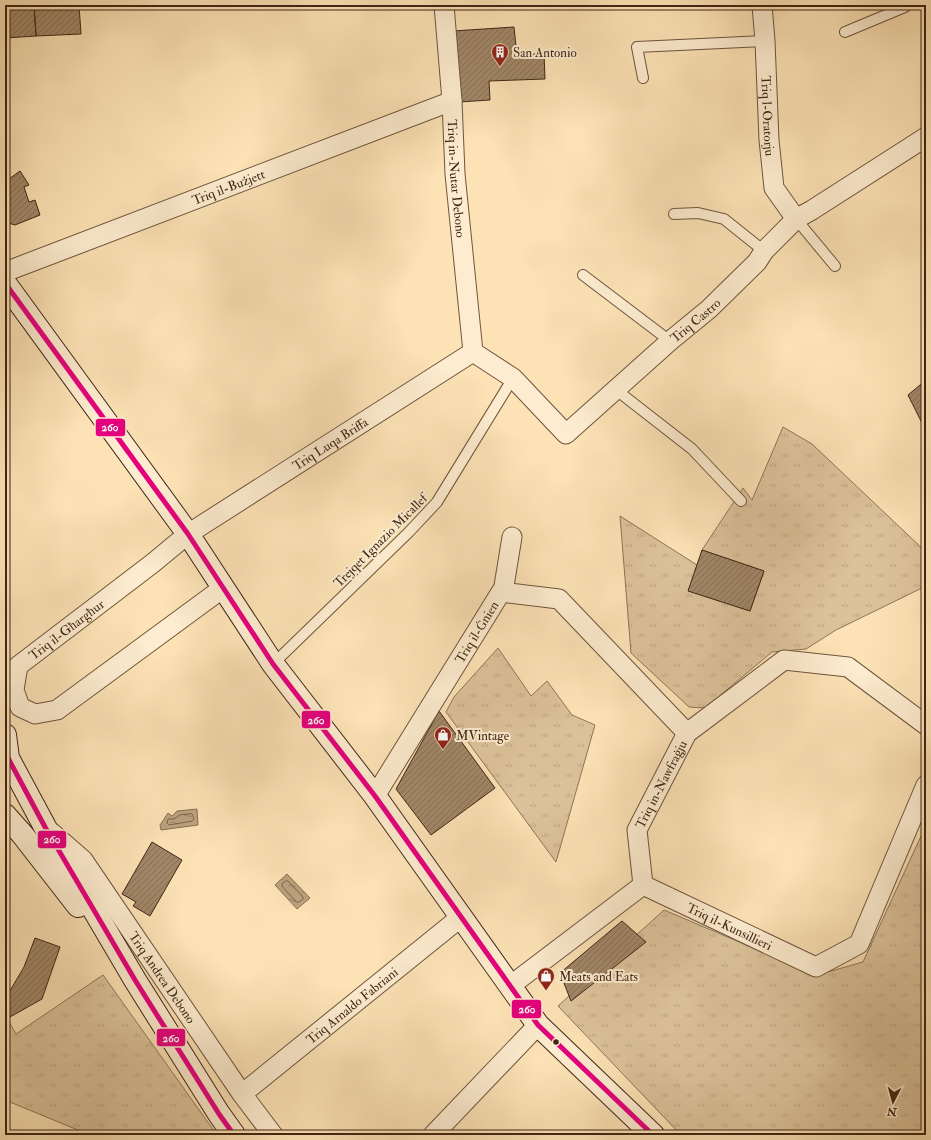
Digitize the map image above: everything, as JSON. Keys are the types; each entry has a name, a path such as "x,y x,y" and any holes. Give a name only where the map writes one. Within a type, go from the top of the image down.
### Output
{"main road":[{"path":"5,283 188,534 273,664 375,796 538,1025 653,1135"},
{"path":"5,735 6,759"},
{"name":"Triq Andrea Debono","path":"6,759 135,980 219,1114 234,1135"},
{"name":"Triq Andrea Debono","path":"5,815 14,831 135,980"}],"street":[{"name":"Triq in-Nutar Debono","path":"444,5 456,174 473,352"},
{"name":"Triq l-Oratorju","path":"762,5 769,140 774,188 796,219"},
{"name":"Triq il-Bużjett","path":"5,272 452,101"},
{"name":"Triq Castro","path":"473,352 513,378 566,434 670,341 709,310 796,219 926,137"},
{"name":"Triq Luqa Briffa","path":"188,534 473,352"},
{"name":"Triq il-Għargħur","path":"188,534 153,563 18,666 14,690 20,707 35,714 57,710 223,588"},
{"path":"503,592 512,537"},
{"name":"Triq il-Ġnien","path":"375,796 502,592 559,599 688,733"},
{"name":"Triq in-Nawfraġju","path":"643,885 637,830 688,733 784,660 848,667 926,725"},
{"name":"Triq il-Kunsillieri","path":"643,885 816,967 859,944 926,785"},
{"name":"Triq Andrea Debono","path":"45,827 83,860 242,1094 273,1135"},
{"path":"510,986 643,885"},
{"name":"Triq Arnaldo Fabriani","path":"242,1094 461,917"},
{"path":"433,1135 538,1025"}],"lane":[{"path":"845,32 905,7 906,5"},
{"path":"643,78 637,47 765,41"},
{"path":"674,214 698,213 724,219 761,257"},
{"path":"796,219 835,266"},
{"path":"583,275 670,341"},
{"name":"Trejqet Ignazio Micallef","path":"273,664 409,532 437,502 513,378"},
{"path":"615,389 692,449 741,501"}],"green space":[{"path":"783,427 812,444 926,552 926,586 836,630 806,649 772,652 705,708 689,707 631,653 620,516 697,565 689,591 750,611 764,571 702,550 743,488 752,500"},
{"path":"498,648 531,696 547,681 572,715 595,725 556,862 446,712 454,697"},
{"path":"922,834 926,836 926,1135 681,1135 558,1006 664,910 817,975 863,962"},
{"path":"103,975 217,1135 90,1135 5,1100 5,1015 16,1034"}],"water":[{"path":"197,809 198,825 161,830 160,825 168,813 172,816 177,811"},
{"path":"287,874 310,898 297,909 275,885"}],"building":[{"path":"5,5 34,5 36,36 5,38"},
{"path":"34,5 79,5 81,34 36,36"},
{"name":"San Antonio","path":"514,27 517,56 544,53 545,79 489,81 490,100 459,102 453,31"},
{"path":"20,171 29,185 24,187 29,202 35,200 40,215 15,225 5,222 5,174 9,179"},
{"path":"926,380 926,431 908,395"},
{"path":"702,550 764,571 750,611 688,591"},
{"name":"MVintage","path":"439,711 495,788 431,835 396,789"},
{"path":"152,842 182,860 150,916 133,906 136,902 122,894"},
{"path":"622,921 646,942 571,1001 560,973"},
{"path":"35,938 60,947 42,999 10,1017 5,1009 5,993 11,989 24,967"}],"transit line":[{"name":"260","path":"5,283 188,534 273,664 375,796 538,1025 653,1135"},
{"name":"260","path":"5,735 8,758 45,827 135,980 219,1114 234,1135"}],"place":[{"name":"San Antonio","path":"500,67"},
{"name":"MVintage","path":"443,750"},
{"name":"Meats and Eats","path":"546,991"}]}
